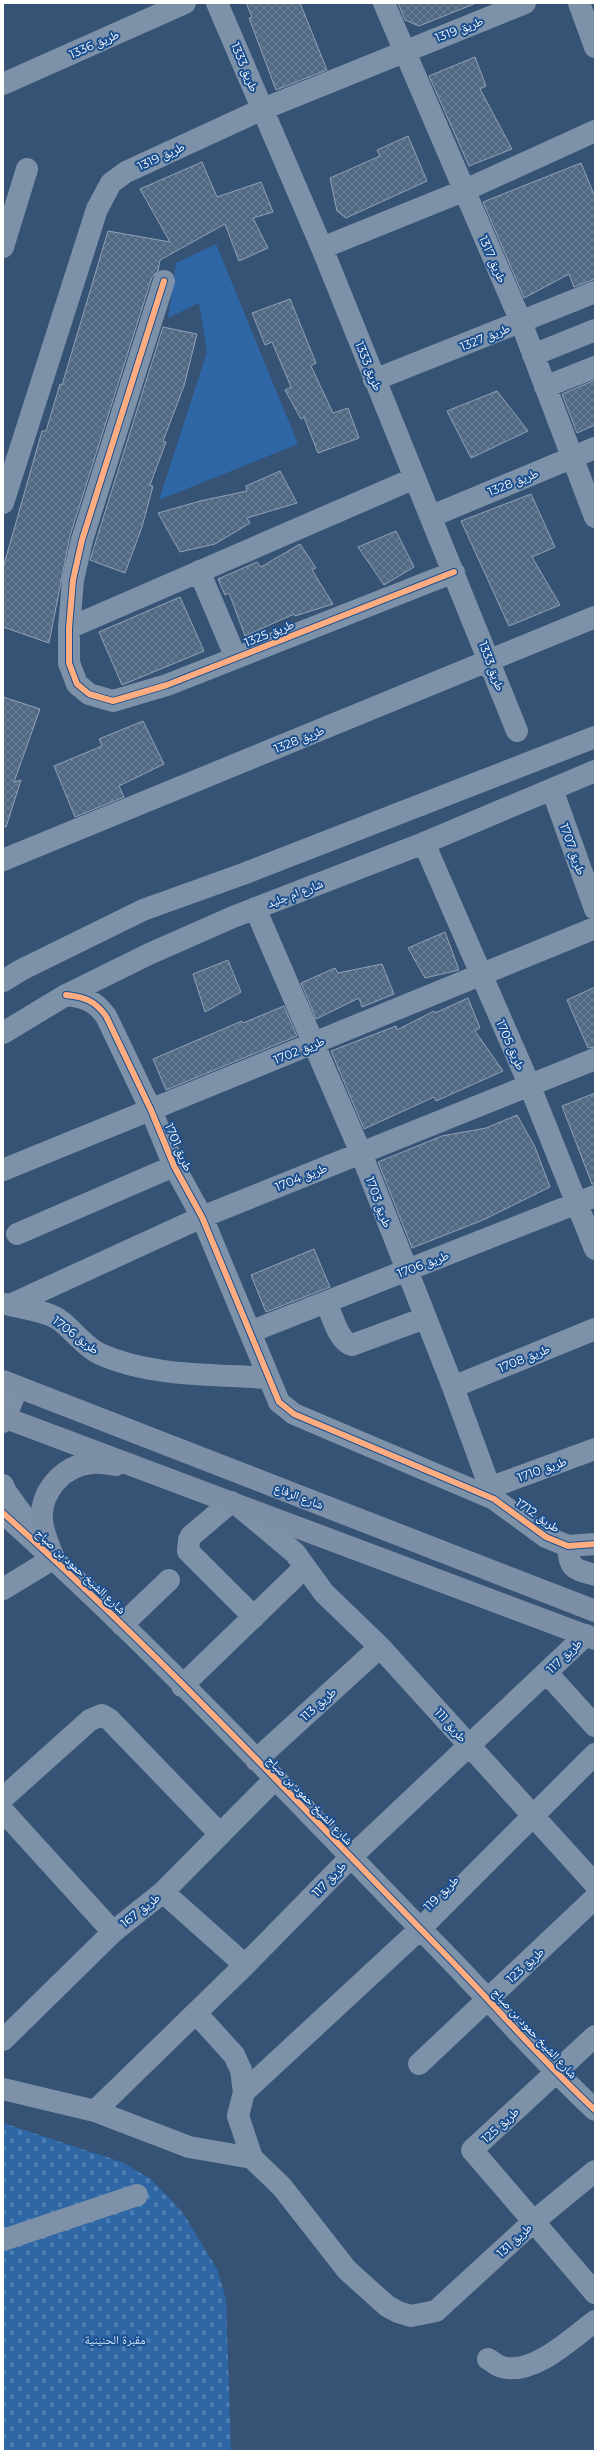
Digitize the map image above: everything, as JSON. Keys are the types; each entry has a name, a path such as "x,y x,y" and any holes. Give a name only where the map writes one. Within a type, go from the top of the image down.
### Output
{"main road":[{"name":"شارع الرفاع","path":"11,1384 595,1611"},
{"path":"3,1419 142,1468 590,1637"},
{"path":"54,1558 42,1520 47,1493 55,1482 65,1472 91,1463 142,1468"}],"street":[{"name":"طريق 1336","path":"3,84 185,3"},
{"name":"طريق 1333","path":"217,3 322,248 374,380 432,516 517,731"},
{"name":"طريق 1317","path":"384,3 463,191 521,322 595,517"},
{"name":"طريق 1319","path":"3,503 12,437 97,209 105,191 111,183 126,172 263,109 525,3"},
{"path":"576,4 595,47"},
{"path":"322,248 463,191 595,131"},
{"path":"3,247 27,169"},
{"path":"164,281 82,540 73,580 69,628 415,478"},
{"name":"طريق 1327","path":"374,380 595,292"},
{"path":"533,354 595,330"},
{"path":"545,387 595,367"},
{"name":"طريق 1328","path":"432,516 595,448"},
{"path":"199,571 236,658"},
{"name":"طريق 1325","path":"69,628 69,663 77,684 89,694 113,701 167,685 454,572"},
{"name":"طريق 1328","path":"3,860 595,617"},
{"path":"3,981 21,970 143,910 243,874 595,737"},
{"name":"شارع ام جليد","path":"3,1033 66,995 149,954 255,908 424,843 595,771"},
{"name":"طريق 1707","path":"552,789 595,909"},
{"name":"طريق 1705","path":"424,843 480,976 529,1084 586,1200 595,1249"},
{"name":"طريق 1703","path":"255,908 360,1153 453,1387 492,1493"},
{"name":"طريق 1702","path":"3,1170 595,928"},
{"name":"طريق 1701","path":"66,995 90,999 99,1006 151,1110 174,1166 202,1217 268,1378"},
{"name":"طريق 1704","path":"7,1304 202,1217 529,1084 595,1059"},
{"name":"طريق 1701","path":"17,1234 174,1166"},
{"name":"طريق 1706","path":"250,1332 586,1200"},
{"path":"326,1302 342,1338 347,1344 352,1345 425,1318"},
{"name":"طريق 1706","path":"7,1304 48,1313 60,1320 79,1339 99,1353 121,1362 169,1370 268,1378"},
{"name":"طريق 1708","path":"453,1387 595,1329"},
{"name":"طريق 1712","path":"268,1378 279,1402 294,1414 492,1493 546,1537 568,1546 595,1544"},
{"path":"3,1419 11,1384"},
{"name":"طريق 1710","path":"492,1493 595,1449"},
{"name":"شارع الشيخ حمود بن صباح","path":"3,1485 6,1492 54,1558"},
{"path":"235,1504 192,1536 188,1540 188,1551 254,1617"},
{"name":"طريق 111","path":"235,1504 295,1553 324,1593 380,1647 595,1884"},
{"name":"شارع الشيخ حمود بن صباح","path":"3,1513 54,1558 275,1779 489,1999 555,2073 595,2110"},
{"path":"568,1546 571,1566 595,1575"},
{"path":"3,1589 54,1558"},
{"path":"182,1686 305,1567"},
{"path":"122,1625 169,1580"},
{"name":"طريق 117","path":"95,2111 245,1965 351,1857 471,1746 547,1673 590,1637"},
{"name":"طريق 113","path":"256,1760 380,1647"},
{"path":"547,1673 595,1726"},
{"path":"3,1798 90,1720 102,1715 109,1719 220,1834"},
{"name":"طريق 119","path":"244,2092 420,1929 595,1754"},
{"name":"طريق 167","path":"3,2040 114,1932 163,1892 275,1779"},
{"path":"3,1811 114,1932"},
{"path":"163,1892 245,1965"},
{"name":"طريق 123","path":"419,2064 595,1898"},
{"path":"3,2089 95,2111 189,2148 252,2158 238,2116 244,2092 241,2070 234,2055 196,2013"},
{"name":"طريق 125","path":"533,2222 472,2150 595,2036"},
{"name":"طريق 131","path":"252,2158 282,2187 347,2270 387,2306 398,2312 411,2316 436,2311 533,2222 595,2171"},
{"path":"3,2240 137,2195"},
{"path":"533,2222 595,2293"},
{"path":"488,2359 502,2367 516,2367 542,2360 595,2321"}],"green space":[{"path":"216,244 298,444 159,500 207,352 199,303 168,318 176,263"},
{"name":"مقبرة الحنينية","path":"3,2123 122,2162 151,2179 183,2213 217,2269 226,2299 231,2451 3,2451"}],"building":[{"path":"246,3 300,3 327,70 276,90 249,18 252,17"},
{"path":"398,3 474,4 419,26 405,20"},
{"path":"475,57 486,86 480,89 512,149 469,166 429,76"},
{"path":"408,136 427,181 346,218 337,211 330,178 380,156 377,150"},
{"path":"202,162 217,197 261,182 273,212 253,218 268,248 239,261 225,224 160,260 158,271 152,277 70,536 49,643 3,627 3,568 42,431 46,431 60,384 62,385 108,231 170,242 140,189"},
{"path":"581,163 595,197 595,279 574,287 569,274 524,298 483,202"},
{"path":"290,299 316,363 311,366 333,413 348,408 359,438 318,453 304,417 301,419 285,390 291,387 272,342 265,345 252,313"},
{"path":"163,327 197,334 184,386 163,441 166,442 150,485 153,486 142,527 125,573 90,560"},
{"path":"595,380 595,425 577,433 562,394"},
{"path":"497,391 528,431 471,458 447,411"},
{"path":"280,471 297,503 247,518 250,523 215,544 180,552 158,513 200,501 247,491 246,486"},
{"path":"531,494 555,547 532,557 560,605 509,626 461,521"},
{"path":"396,531 414,567 384,585 358,547"},
{"path":"300,544 316,568 312,570 333,604 295,616 294,614 245,636 229,593 225,595 218,579 257,562 261,567"},
{"path":"180,597 204,651 122,685 99,632"},
{"path":"3,697 40,709 14,782 21,780 6,827 3,826"},
{"path":"143,721 164,764 119,786 124,797 75,817 54,766 102,746 99,739"},
{"path":"445,932 459,970 425,978 408,948"},
{"path":"228,960 241,992 205,1012 193,974"},
{"path":"382,964 394,994 362,1007 359,998 316,1019 301,983 335,968 338,973"},
{"path":"595,987 595,1047 588,1048 567,1000"},
{"path":"468,998 480,1028 475,1031 503,1071 436,1101 434,1097 364,1129 331,1051 396,1026 397,1030 434,1011 435,1013"},
{"path":"284,1006 297,1036 166,1090 153,1059 242,1021 243,1023"},
{"path":"595,1093 595,1184 592,1184 562,1106"},
{"path":"517,1115 535,1147 550,1187 483,1220 412,1248 378,1162 442,1136 486,1128"},
{"path":"314,1249 330,1287 266,1312 251,1275"}],"cycle path":[{"path":"164,281 82,540 73,580 69,628 69,663 77,684 89,694 113,701 167,685 454,572"},
{"path":"66,995 79,997 94,1003 106,1016 151,1110 174,1166 202,1217 279,1402 294,1414 494,1499 546,1537 568,1546 595,1544"},
{"path":"3,1513 60,1565 171,1672 459,1969 535,2051 595,2110"}]}
